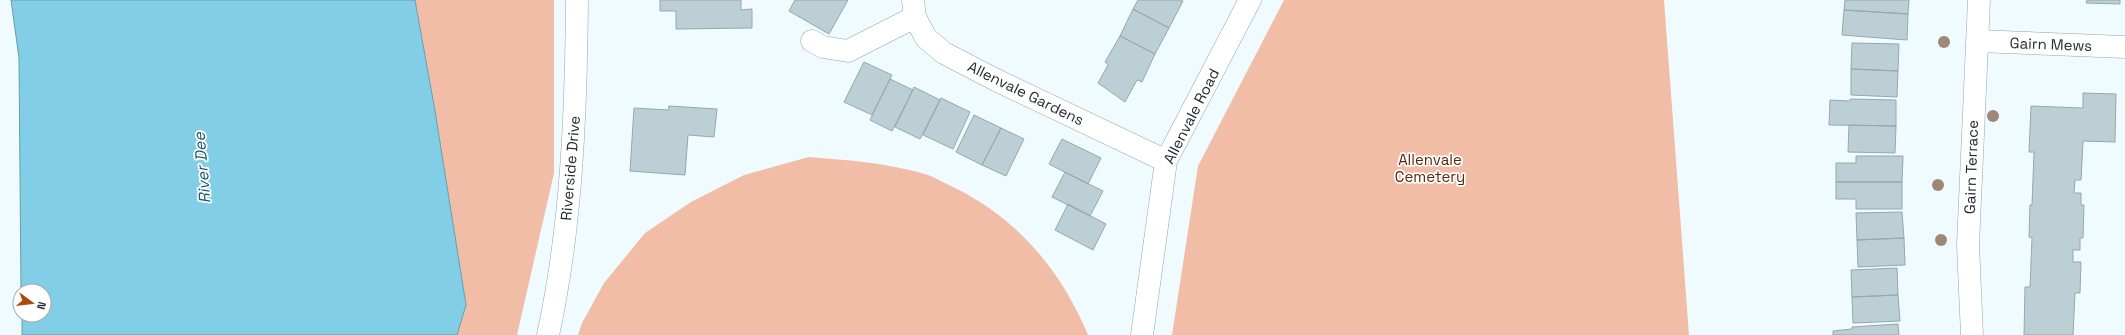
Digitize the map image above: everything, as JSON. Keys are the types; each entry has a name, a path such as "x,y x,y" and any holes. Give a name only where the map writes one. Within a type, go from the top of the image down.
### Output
{"street":[{"name":"Riverside Drive","path":"548,335 563,242 573,151 577,0"},
{"name":"Allenvale Road","path":"1142,335 1166,161 1250,0"},
{"name":"Gairn Terrace","path":"1972,335 1968,245 1979,0"},
{"name":"Allenvale Gardens","path":"914,9 926,38 944,53 996,80 1166,161"},
{"path":"812,42 823,47 848,51 914,9"},
{"name":"Gairn Mews","path":"1977,41 2125,47"}],"green space":[{"path":"415,0 554,0 554,173 517,335 457,335 466,305 435,111"},
{"name":"Allenvale Cemetery","path":"1284,0 1664,0 1689,335 1172,335 1198,166"},
{"path":"809,157 867,162 911,170 932,177 976,200 1017,230 1034,248 1065,289 1088,335 578,335 582,323 604,283 645,233 691,202 744,175"}],"water":[{"name":"River Dee","path":"11,0 415,0 435,111 466,305 457,335 22,335 22,323 52,323 52,283 21,283 19,58"}],"building":[{"path":"660,0 741,0 741,10 752,9 752,28 676,29 676,11 660,11"},
{"path":"795,0 848,0 829,34 789,11"},
{"path":"1138,0 1183,1 1169,28 1133,9"},
{"path":"1845,0 1909,0 1908,14 1844,10"},
{"path":"2087,0 2120,0 2120,4 2086,3"},
{"path":"1133,9 1169,28 1155,54 1120,36"},
{"path":"1844,10 1908,14 1907,40 1842,35"},
{"path":"1120,36 1155,54 1142,82 1137,80 1125,102 1098,83 1108,65 1105,62"},
{"path":"1852,43 1899,44 1898,71 1851,69"},
{"path":"864,62 892,75 872,115 844,102"},
{"path":"1851,69 1898,71 1897,97 1851,95"},
{"path":"890,79 913,90 892,131 870,120"},
{"path":"914,87 940,100 920,139 895,127"},
{"path":"2083,93 2116,94 2115,142 2083,141 2081,180 2075,180 2074,193 2081,193 2081,205 2084,205 2083,238 2080,238 2080,250 2073,250 2073,262 2081,262 2080,293 2075,293 2073,335 2024,335 2025,287 2030,287 2032,238 2029,237 2034,152 2029,152 2031,106 2083,108"},
{"path":"941,98 970,112 953,149 923,135"},
{"path":"1850,99 1896,100 1896,126 1829,125 1830,100 1850,101"},
{"path":"669,106 717,109 714,137 688,135 685,175 630,171 634,108 668,110"},
{"path":"974,115 1001,128 982,165 956,152"},
{"path":"1849,125 1896,126 1895,153 1848,152"},
{"path":"1001,128 1024,139 1006,176 982,165"},
{"path":"1062,139 1101,158 1088,184 1049,164"},
{"path":"1856,156 1903,156 1902,182 1836,182 1836,163 1856,163"},
{"path":"1065,172 1103,191 1090,216 1052,197"},
{"path":"1836,182 1902,182 1902,209 1856,209 1856,199 1836,199"},
{"path":"1068,204 1106,224 1093,250 1055,230"},
{"path":"1902,212 1904,238 1857,240 1856,213"},
{"path":"1904,238 1905,265 1858,267 1857,240"},
{"path":"1897,268 1898,295 1852,297 1851,270"},
{"path":"1898,295 1900,321 1853,323 1852,297"},
{"path":"1898,324 1899,335 1833,335 1833,331 1852,329 1852,327"}]}
